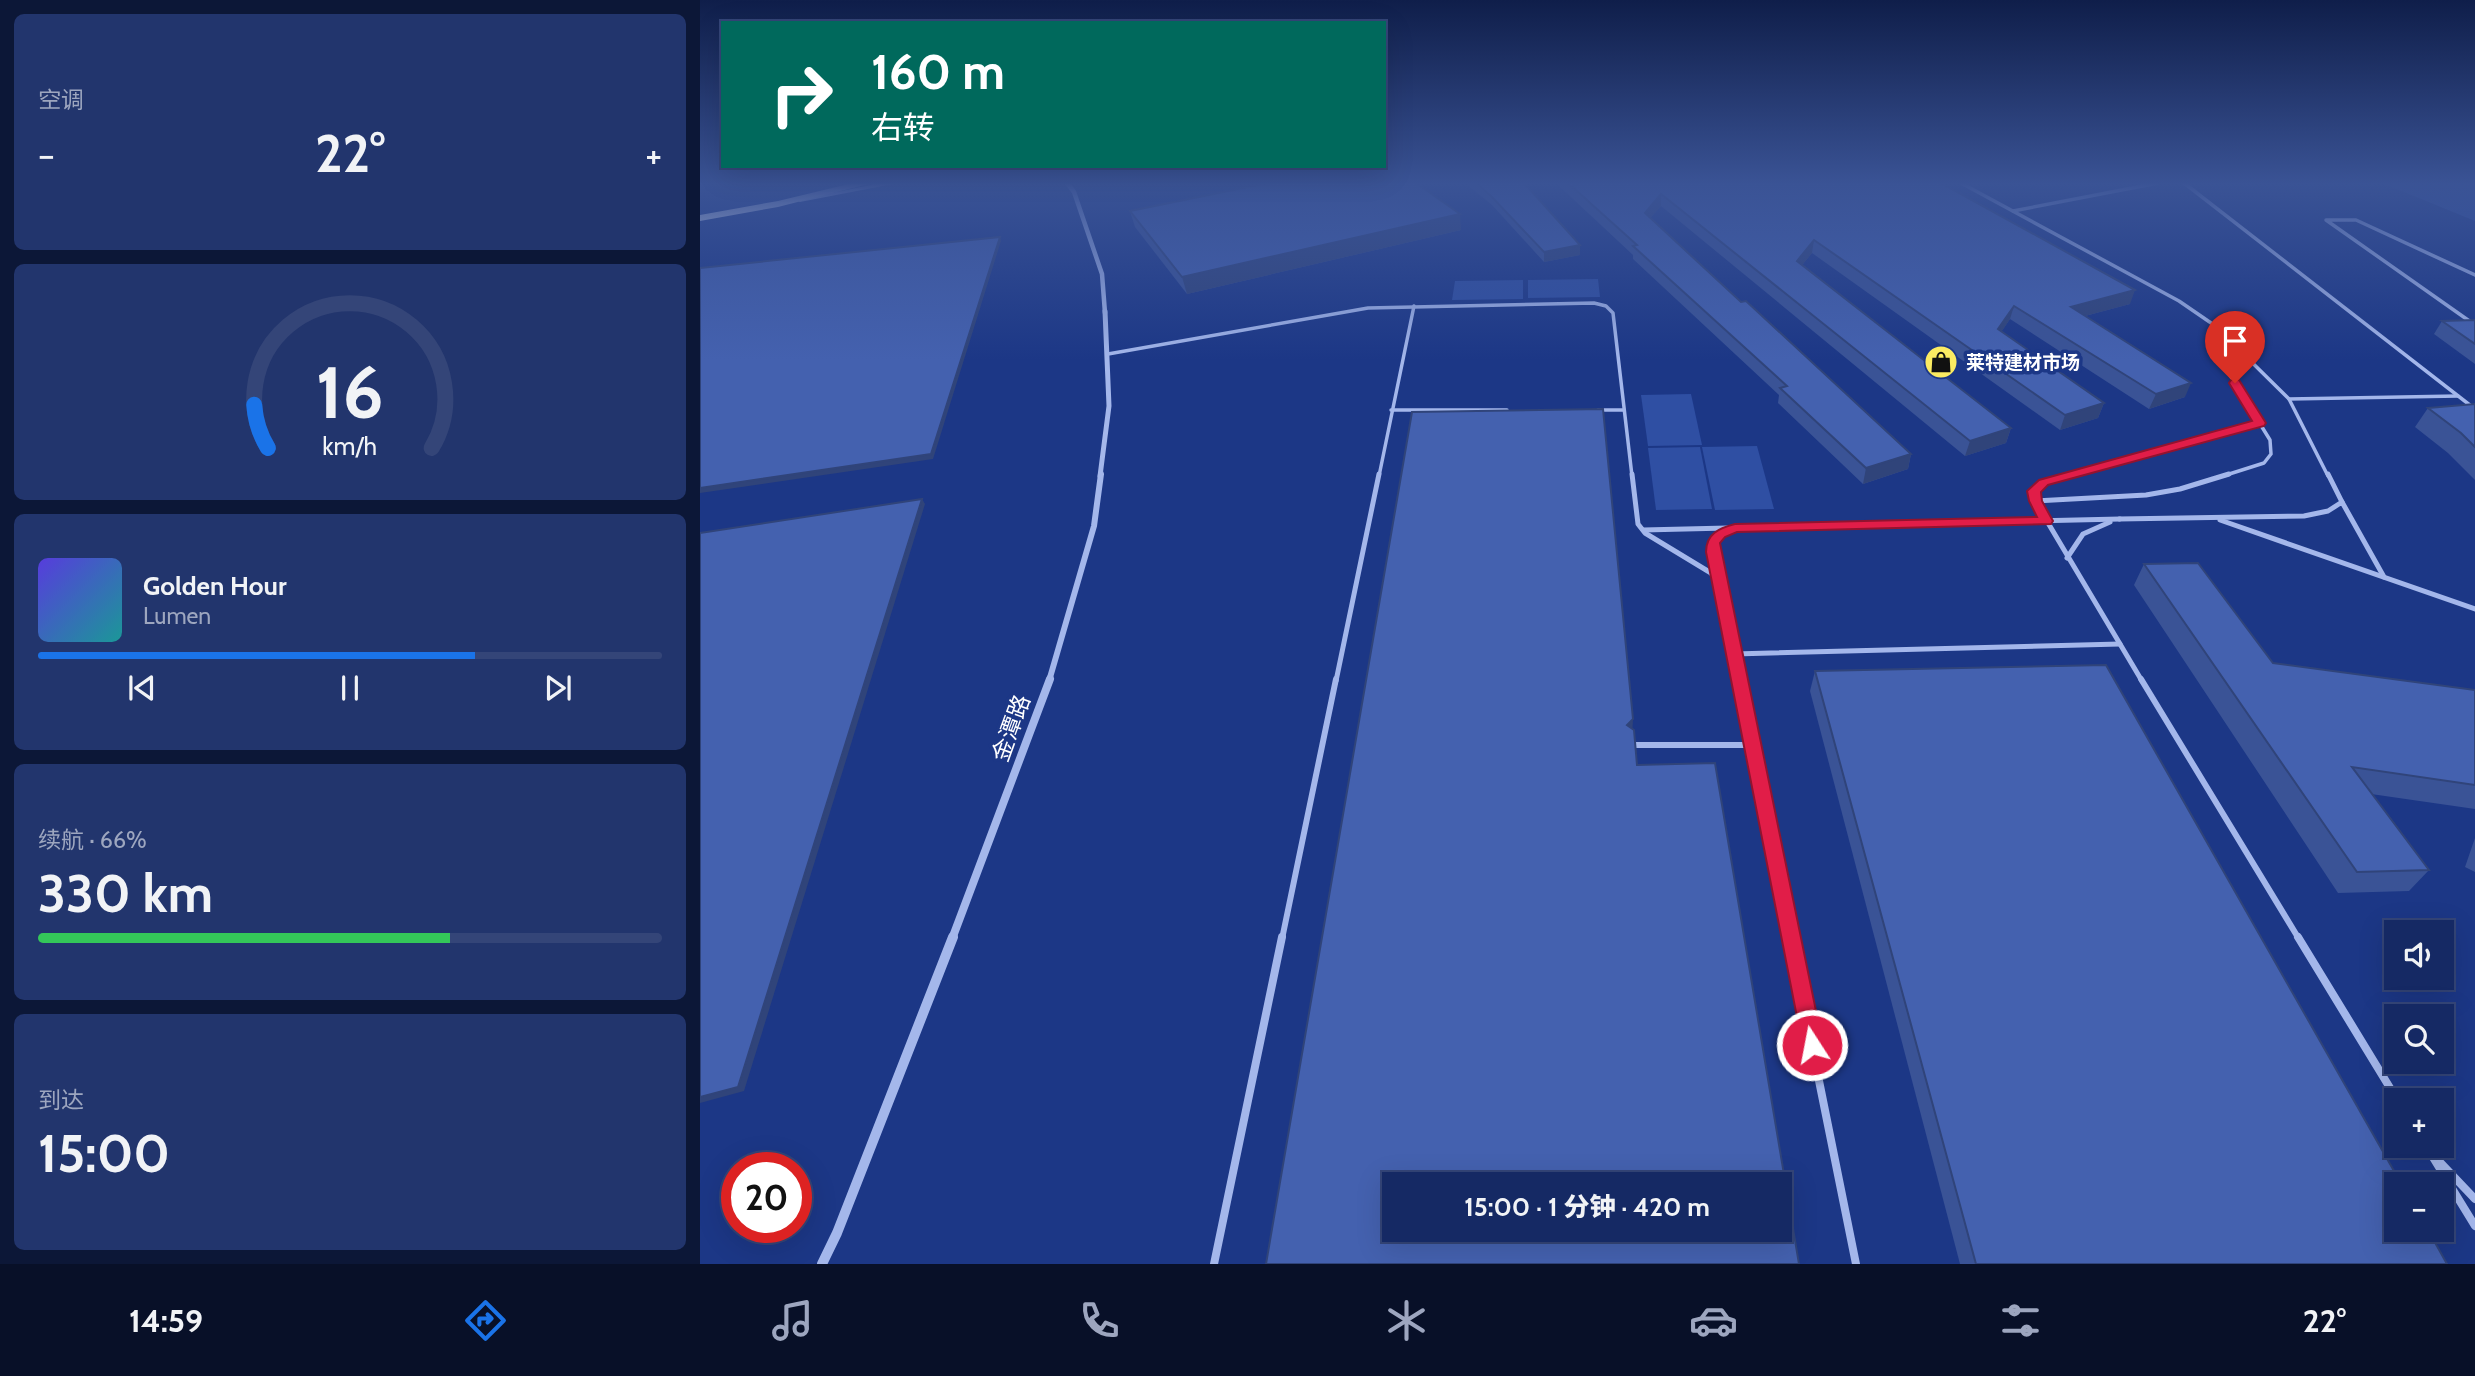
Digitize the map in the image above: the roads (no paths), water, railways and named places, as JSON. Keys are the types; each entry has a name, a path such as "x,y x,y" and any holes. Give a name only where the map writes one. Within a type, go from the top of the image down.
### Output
{"street":[{"name":"金潭路","path":"822,1264 837,1233 967,904 1049,682 1094,526 1109,406 1102,274 1091,242"}],"lane":[{"path":"2069,242 2198,313 2290,399 2342,502 2384,577"},
{"path":"2260,242 2475,409"},
{"path":"2357,242 2475,325"},
{"path":"2404,242 2475,275"},
{"path":"1108,354 1346,311 1414,305 1594,303 1606,306 1613,313 1637,524 1711,573 1720,586"},
{"path":"1214,1264 1414,305"},
{"path":"2035,501 2146,495 2180,489 2264,463 2272,454 2270,440 2225,367 2227,360 2244,354"},
{"path":"2290,399 2459,396"},
{"path":"1391,411 1515,410"},
{"path":"1597,410 1625,410"},
{"path":"2259,423 2052,479 2034,491 2035,501 2067,558 2390,1088"},
{"path":"1643,530 2319,514 2337,508 2342,502"},
{"path":"2213,518 2475,609"},
{"path":"2067,558 2074,542 2087,530 2120,519"},
{"path":"1735,528 1720,534 1713,542 1720,586 1856,1264"},
{"path":"1734,654 2120,644"},
{"path":"1632,745 1752,745"},
{"path":"2433,1158 2475,1226"},
{"path":"2436,1158 2475,1199"}],"place":[{"name":"莱特建材市场","path":"1941,362"}]}
